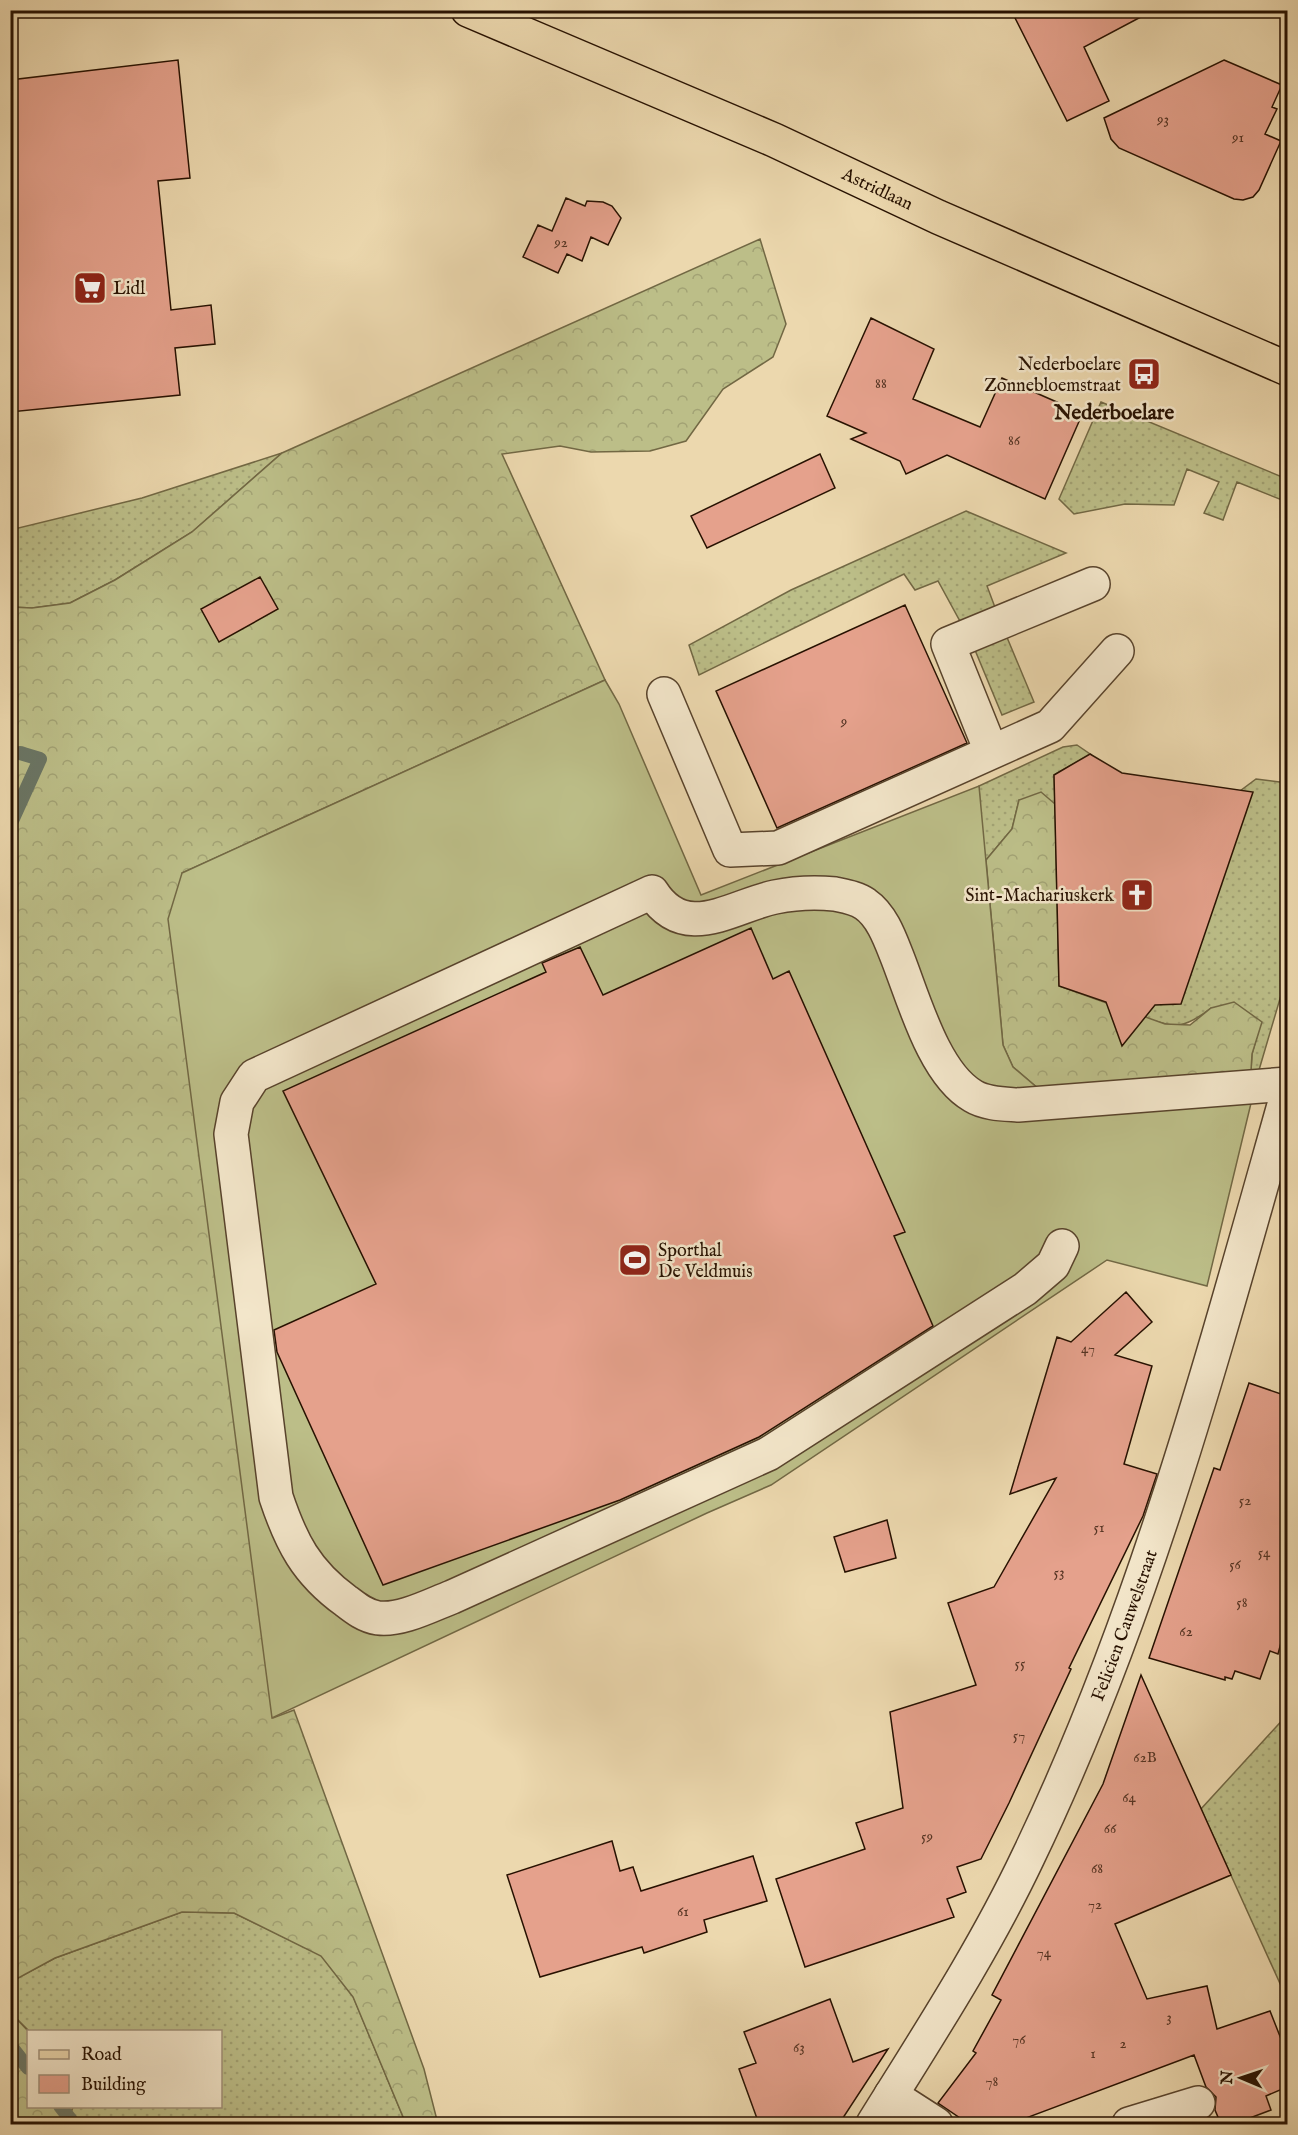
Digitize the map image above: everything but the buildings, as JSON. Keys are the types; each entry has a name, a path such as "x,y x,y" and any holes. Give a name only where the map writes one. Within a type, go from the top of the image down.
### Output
{"main road":[{"name":"Astridlaan","path":"468,10 774,140 938,218 1287,369"}],"street":[{"path":"991,751 948,644 1092,584"},
{"path":"664,694 730,850 778,848 1050,726 1116,651"},
{"path":"1062,1246 1053,1265 1025,1289 768,1454 452,1597 406,1614 378,1618 362,1613 331,1590 303,1561 288,1533 276,1497 231,1134 237,1101 254,1076 652,892 666,909 681,917 708,920 775,897 821,892 847,896 865,904 885,928 946,1071 973,1096 991,1102 1018,1105 1287,1084"},
{"name":"Felicien Cauwelstraat","path":"873,2124 956,1992 1028,1857 1085,1727 1136,1592 1218,1339 1287,1091"},
{"path":"891,2095 936,2124"},
{"path":"1129,2124 1198,2103"}],"green space":[{"path":"760,239 786,324 773,357 723,389 686,441 650,451 591,452 560,446 502,454 605,680 182,873 273,1718 294,1710 424,2069 438,2124 406,2124 353,1997 321,1956 234,1913 182,1912 55,1958 11,1982 11,607 32,608 70,603 115,580 192,532 282,453"},
{"path":"1101,402 1287,479 1287,502 1237,482 1223,520 1204,513 1219,482 1187,469 1174,505 1125,504 1074,514 1059,499"},
{"path":"282,453 192,532 115,580 70,603 32,608 11,607 10,530 142,498"},
{"path":"966,511 1066,553 987,586 996,610 961,623 938,581 915,590 904,574 699,675 689,645 791,590"},
{"path":"1006,635 1034,702 1002,715 975,650"},
{"path":"605,680 619,704 701,895 979,786 1003,1045 1013,1067 1040,1090 1259,1070 1207,1286 1107,1260 771,1485 272,1718 168,919 182,873"},
{"path":"1077,745 1090,754 1054,775 1055,804 1019,800 1012,829 986,860 1003,1045 994,1081 979,786 1063,747"},
{"path":"1256,779 1287,783 1287,975 1259,1070 1251,1071 1252,1054 1261,1022 1211,1008 1194,1020 1180,1025 1165,1024 1145,1018 1240,791"},
{"path":"1041,792 1055,804 1059,986 1165,1024 1190,1025 1211,1008 1234,1002 1262,1022 1252,1054 1251,1071 1040,1090 1013,1067 1003,1045 986,860 1012,829 1019,800"},
{"path":"1287,1715 1287,1999 1201,1809"},
{"path":"182,1912 234,1913 321,1955 353,1996 406,2124 66,2124 73,2108 222,2108 222,2030 28,2030 11,2013 10,1982 55,1958"},
{"path":"11,2013 27,2030 27,2108 73,2108 66,2124 11,2124"}],"waterway":[{"path":"10,825 40,759 20,753"},
{"path":"10,2045 27,2067"},
{"path":"62,2108 74,2124"}],"place":[{"name":"Lidl","path":"90,288"},
{"name":"Nederboelare Zonnebloemstraat","path":"1144,374"},
{"name":"Sint-Machariuskerk","path":"1137,895"},
{"name":"Sporthal De Veldmuis","path":"635,1260"}],"district":[{"name":"Nederboelare","path":"1114,412"}]}
